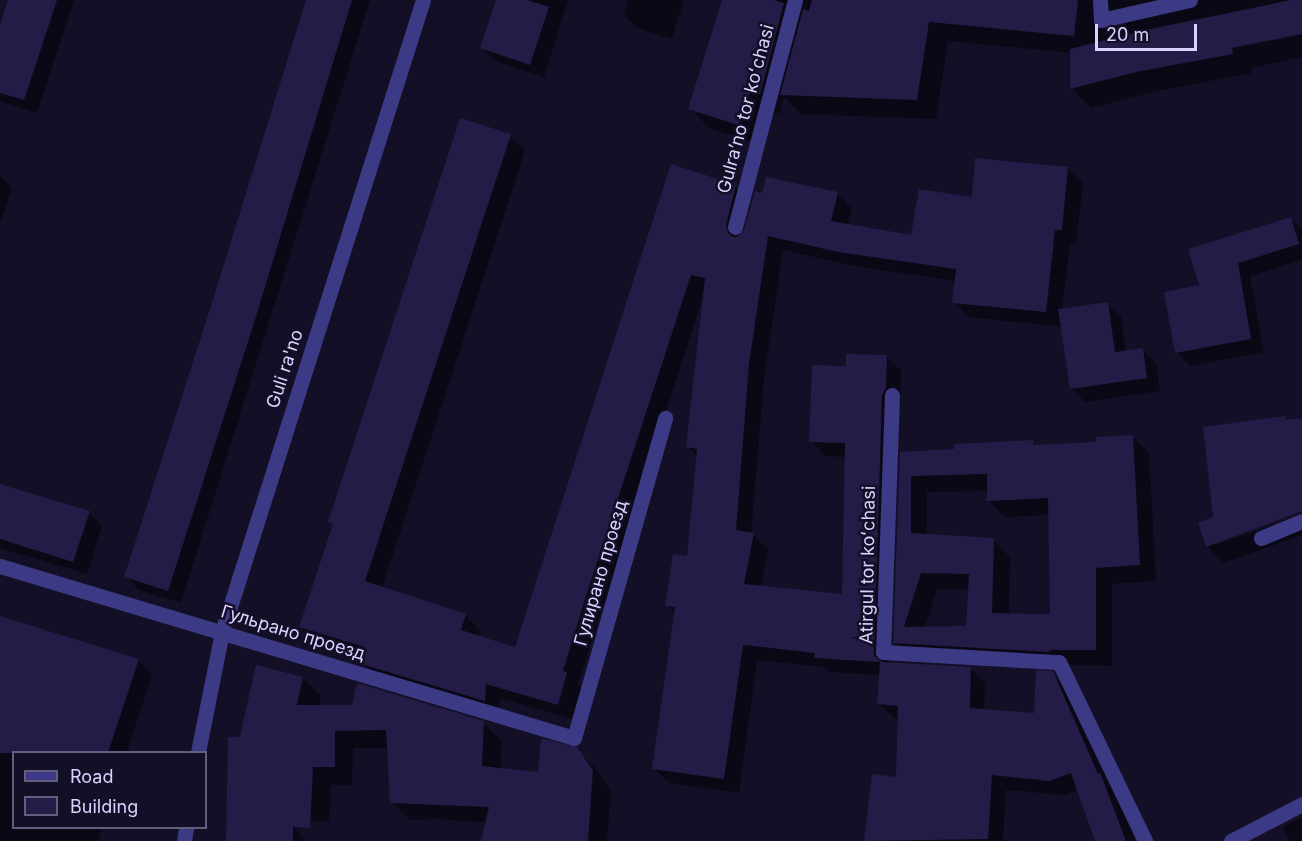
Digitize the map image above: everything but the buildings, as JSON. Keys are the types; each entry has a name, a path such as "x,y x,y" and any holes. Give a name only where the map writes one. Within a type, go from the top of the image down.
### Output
{"street":[{"name":"Guli ra'no","path":"198,751 222,632 423,0"},
{"name":"Gulraʼno tor koʻchasi","path":"735,227 795,0"},
{"path":"1100,0 1101,20 1190,0"},
{"name":"Atirgul tor koʻchasi","path":"892,395 883,652 1059,662 1145,841"},
{"name":"Гулирано проезд","path":"574,738 665,418"},
{"path":"1261,538 1302,521"},
{"name":"Гульрано проезд","path":"0,566 574,738"},
{"path":"1231,841 1302,804"}]}
